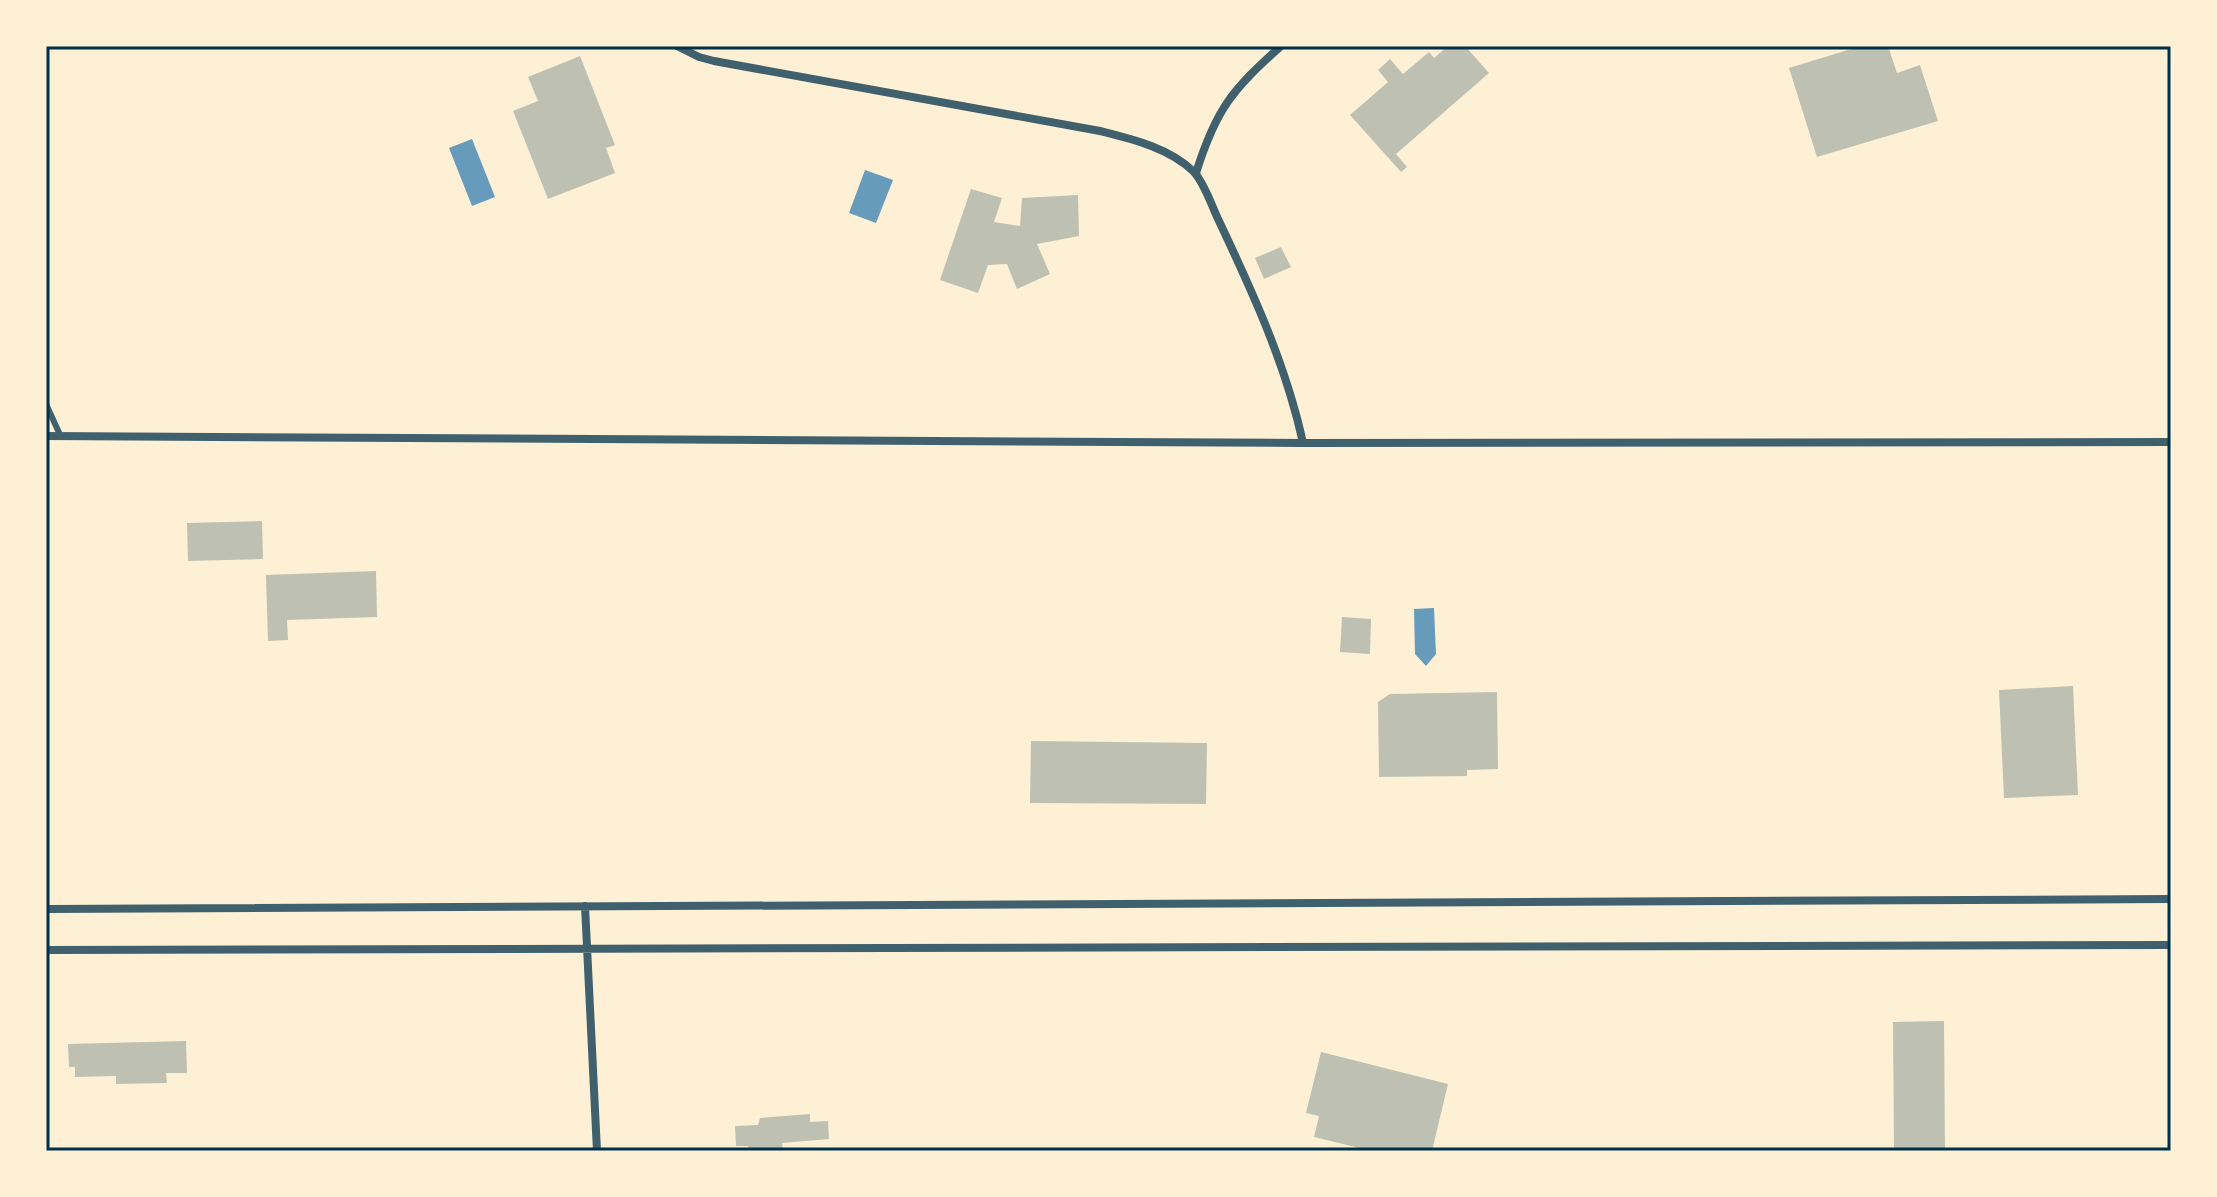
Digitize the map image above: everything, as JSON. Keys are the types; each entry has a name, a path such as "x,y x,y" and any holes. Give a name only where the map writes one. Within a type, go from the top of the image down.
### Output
{"street":[{"path":"677,46 714,61 1128,138 1154,148 1196,173 1254,294 1295,404 1303,443"},
{"path":"1196,173 1207,136 1225,102 1281,46"},
{"path":"46,436 1303,443 2171,442"},
{"path":"46,909 2171,899"},
{"path":"585,906 597,1151"},
{"path":"46,950 2171,945"}],"lane":[{"path":"46,404 61,437"}],"water":[{"path":"472,139 495,197 472,206 449,148"},
{"path":"865,170 893,180 876,223 849,213"},
{"path":"1434,608 1436,654 1426,666 1415,654 1414,609"}],"building":[{"path":"1448,46 1465,46 1489,73 1396,154 1407,167 1401,172 1350,115 1388,82 1378,70 1390,59 1403,74 1429,52 1434,58"},
{"path":"1861,46 1888,46 1897,73 1920,65 1938,121 1817,157 1789,68"},
{"path":"580,56 615,145 606,148 615,173 548,199 513,111 538,101 528,77"},
{"path":"971,189 1002,198 994,222 1020,226 1022,198 1078,195 1079,236 1037,244 1050,274 1017,289 1007,264 988,265 978,293 940,280"},
{"path":"1281,247 1291,267 1264,279 1255,258"},
{"path":"262,521 263,559 188,561 187,523"},
{"path":"376,571 377,617 287,620 288,640 268,641 266,575"},
{"path":"1342,617 1371,619 1370,654 1340,652"},
{"path":"2073,686 2078,795 2004,798 1999,690"},
{"path":"1497,692 1498,769 1467,770 1467,776 1379,777 1378,702 1390,694"},
{"path":"1031,741 1207,743 1206,804 1030,803"},
{"path":"1944,1021 1945,1151 1894,1151 1893,1022"},
{"path":"186,1041 187,1073 166,1073 167,1083 116,1084 116,1076 75,1077 75,1067 69,1067 68,1044"},
{"path":"1321,1052 1448,1084 1432,1151 1372,1151 1314,1137 1319,1116 1306,1113"},
{"path":"810,1114 810,1122 828,1121 829,1139 782,1143 783,1151 749,1151 748,1146 736,1146 735,1126 758,1125 760,1118"}]}
